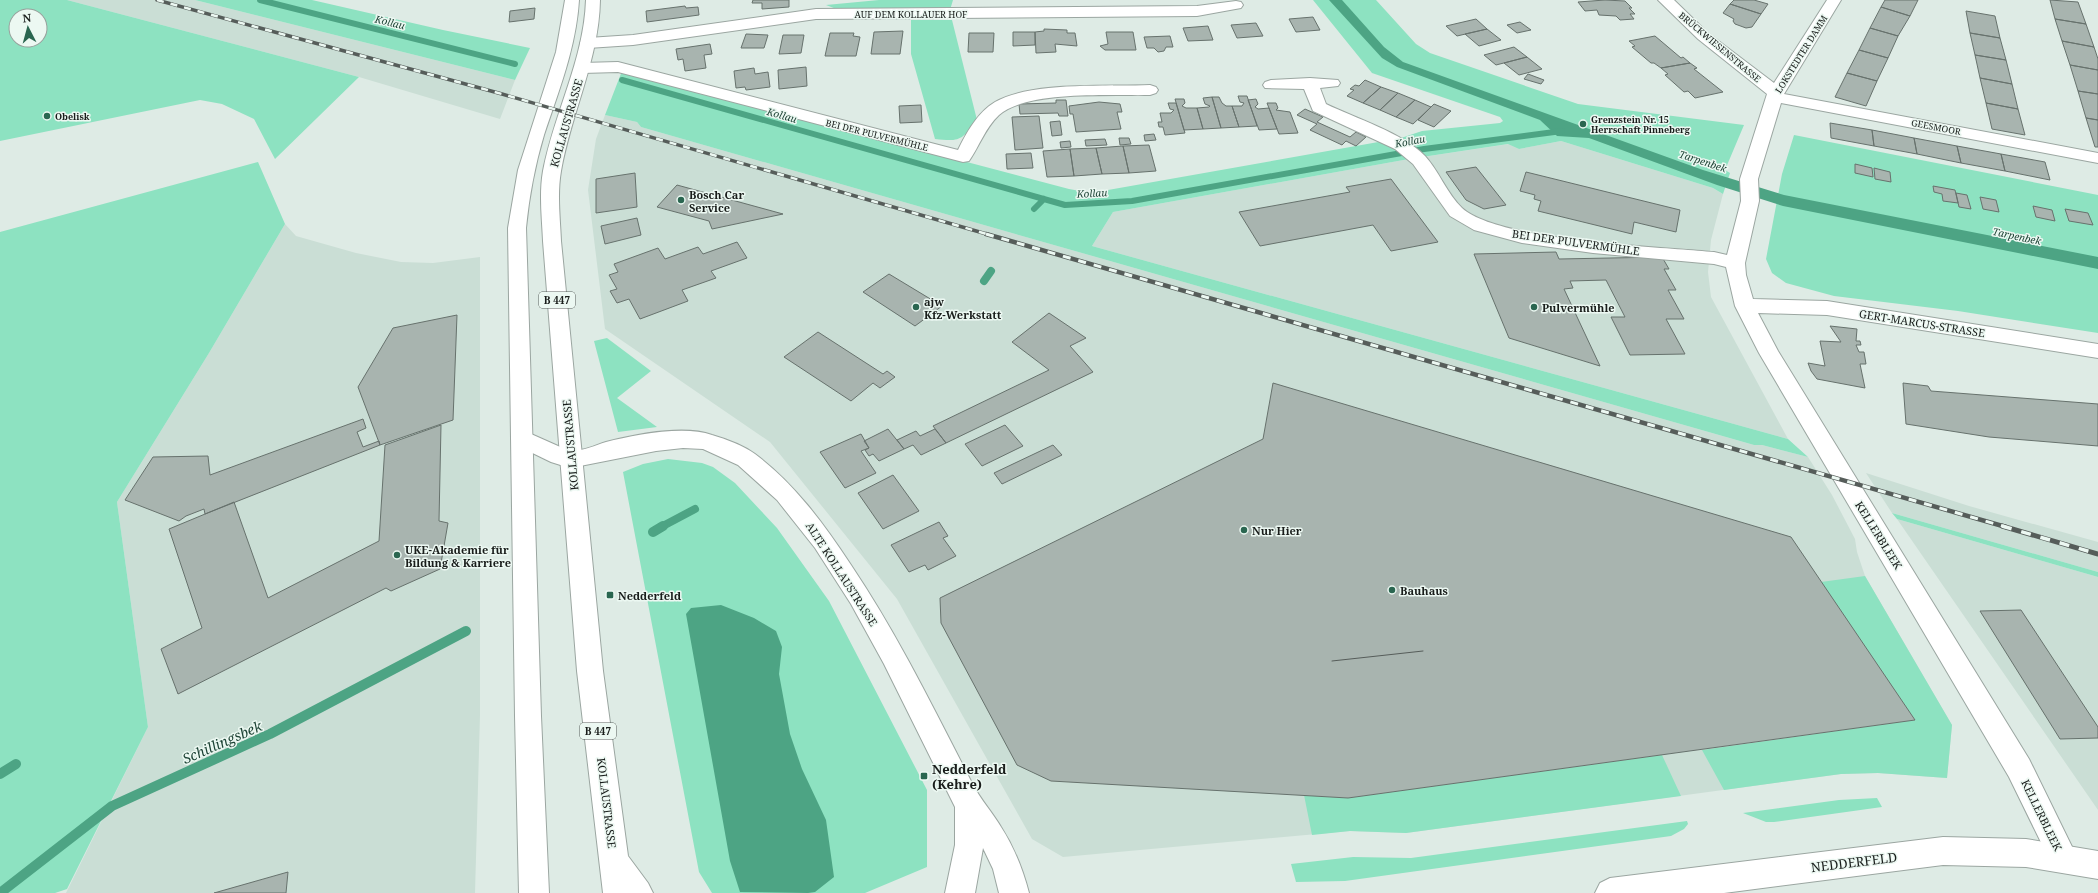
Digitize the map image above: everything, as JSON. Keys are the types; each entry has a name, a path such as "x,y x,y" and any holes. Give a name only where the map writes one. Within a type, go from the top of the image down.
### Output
{"street":[{"name":"KOLLAUSTRASSE","path":"534,893 528,716 517,228 524,176 552,92 570,27 572,0"},
{"name":"KOLLAUSTRASSE","path":"593,0 592,28 552,172 550,194 552,241 590,671 618,893"},
{"name":"BRÜCKWIESENSTRASSE","path":"1665,0 1703,36 1775,95"},
{"name":"LOKSTEDTER DAMM","path":"1750,202 1749,179 1775,95 1834,0"},
{"name":"AUF DEM KOLLAUER HOF","path":"588,43 633,40 816,7 1096,6 1197,11 1236,5"},
{"name":"BEI DER PULVERMÜHLE","path":"582,68 618,68 963,157 977,130 1001,106 1019,98 1038,94 1150,90"},
{"path":"1271,85 1332,83"},
{"name":"BEI DER PULVERMÜHLE","path":"1310,84 1319,107 1401,145 1419,160 1456,212 1481,226 1522,237 1593,246 1714,258 1735,263"},
{"name":"GEESMOOR","path":"1775,95 2098,158"},
{"name":"KELLERBLEEK","path":"1750,202 1735,263 1738,287 1745,306 1769,353 2019,768 2064,859"},
{"name":"GERT-MARCUS-STRASSE","path":"1745,306 1827,308 2098,351"},
{"path":"522,438 571,459"},
{"name":"ALTE KOLLAUSTRASSE","path":"571,459 650,443 705,441 732,450 762,470 818,534 872,619 968,806 985,825 998,846 1008,870 1014,893"},
{"name":"ALTE KOLLAUSTRASSE","path":"960,893 969,845 968,806"},
{"name":"NEDDERFELD","path":"1610,893 1725,886 1943,851 2003,851 2064,859 2098,866"},
{"path":"614,862 638,893"}],"shaded area":[{"path":"0,0 67,0 359,77 275,159 254,119 222,104 200,100 0,141"},
{"path":"67,0 195,0 515,80 500,119 359,77"},
{"path":"195,0 312,0 530,48 515,80"},
{"path":"879,0 953,0 950,10 839,10 826,5"},
{"path":"1313,0 1376,0 1416,44 1430,53 1578,104 1744,125 1725,170 1730,173 1723,194 1713,188 1561,141 1519,149 1508,144 1409,159 1113,212 1092,246 1788,439 1808,457 1762,445 1754,445 641,127 637,122 605,115 622,71 1069,189 1091,193 1401,138 1422,131 1500,123 1503,121 1500,117 1372,73"},
{"path":"1329,0 1342,0 1384,47 1403,62 1703,170 1784,195 2098,257 2098,269 1783,206 1717,185 1589,138 1557,136 1540,120 1397,67 1382,58"},
{"path":"911,20 952,20 977,120 964,136 955,140 935,139 911,54"},
{"path":"605,115 637,122 641,127 1754,445 1762,445 1808,457 1832,495 1855,539 1857,552 1865,576 1952,725 1947,778 1878,773 1841,774 1406,833 1350,831 1063,857 1032,839 897,599 770,442 605,329 588,190 596,139"},
{"path":"1794,135 2098,195 2098,333 1958,311 1834,296 1786,283 1772,273 1766,259 1782,174"},
{"path":"1561,141 1713,188 1723,194 1711,240 1708,272 1711,297 1788,439 1092,246 1113,212 1409,159 1509,144 1519,149"},
{"path":"258,162 285,224 209,353 117,502 148,727 67,889 55,893 0,893 0,232"},
{"path":"285,224 296,236 356,253 401,262 433,263 480,257 480,715 475,893 66,893 148,727 117,502 209,353"},
{"path":"607,338 651,371 617,398 657,427 618,432 594,341"},
{"path":"668,459 702,463 713,467 735,483 777,528 829,601 927,790 927,867 865,893 712,893 699,872 623,472 643,464"},
{"path":"1866,473 1969,506 2098,542 2098,572 1892,513"},
{"path":"1892,513 2098,572 2098,577 1897,519"},
{"path":"1897,519 2098,577 2098,810"},
{"path":"1865,576 1952,725 1947,778 1878,773 1841,774 1724,790 1702,750 1915,720 1821,582"},
{"path":"721,605 754,618 776,631 782,647 779,674 790,734 802,769 826,820 834,877 815,892 740,892 730,861 686,614 691,608"},
{"path":"1662,755 1681,796 1406,833 1350,831 1312,835 1304,795 1348,798"},
{"path":"1877,798 1882,807 1774,822 1766,822 1743,813 1839,800"},
{"path":"1687,821 1688,824 1684,829 1671,836 1345,881 1296,882 1291,864 1353,857 1411,858"}],"building":[{"path":"753,0 789,0 789,7 762,9 762,3 752,3"},
{"path":"1605,0 1625,1 1632,8 1629,8 1635,14 1630,14 1634,19 1620,20 1616,16 1599,15 1597,10 1585,11 1578,2"},
{"path":"1734,0 1754,0 1768,4 1761,14 1730,4"},
{"path":"1885,0 1918,0 1910,16 1881,7"},
{"path":"2050,0 2078,2 2086,24 2055,19"},
{"path":"1730,4 1761,14 1752,27 1746,28 1735,24 1733,21 1734,19 1723,13"},
{"path":"685,6 686,8 698,7 699,15 647,22 646,11"},
{"path":"1881,7 1910,16 1898,36 1870,28"},
{"path":"535,8 534,19 509,22 510,11"},
{"path":"1966,11 1995,16 2000,38 1970,33"},
{"path":"1313,17 1320,30 1296,32 1289,19"},
{"path":"1476,19 1487,29 1457,36 1446,26"},
{"path":"2055,19 2086,24 2094,47 2062,41"},
{"path":"1520,22 1531,30 1517,33 1507,25"},
{"path":"1256,23 1263,36 1237,38 1231,25"},
{"path":"1208,26 1213,40 1188,41 1183,28"},
{"path":"1870,28 1898,36 1888,58 1859,50"},
{"path":"1044,29 1067,30 1067,33 1075,33 1077,46 1055,44 1056,52 1036,53 1035,32 1044,31"},
{"path":"1487,29 1501,40 1479,46 1465,34"},
{"path":"903,31 900,54 871,54 874,32"},
{"path":"1013,32 1035,32 1035,45 1013,46"},
{"path":"1106,32 1133,32 1136,50 1105,50 1100,46 1108,44"},
{"path":"830,33 854,33 853,36 860,37 856,56 825,56"},
{"path":"969,33 994,33 993,52 968,52"},
{"path":"1970,33 2000,38 2006,60 1975,55"},
{"path":"746,34 768,35 764,48 741,48"},
{"path":"783,35 804,35 801,53 779,54"},
{"path":"1170,36 1173,47 1166,47 1164,51 1158,52 1154,48 1147,48 1144,37"},
{"path":"1655,36 1681,58 1683,57 1690,63 1661,68 1654,63 1651,63 1632,47 1635,46 1629,41"},
{"path":"2062,41 2094,47 2098,59 2098,70 2070,65"},
{"path":"710,44 712,54 704,55 706,68 685,71 683,59 678,60 676,49"},
{"path":"1514,47 1527,57 1496,65 1484,55"},
{"path":"1859,50 1888,58 1877,81 1847,73"},
{"path":"1975,55 2006,60 2012,84 1980,78"},
{"path":"1527,57 1542,69 1519,75 1504,63"},
{"path":"1690,63 1697,68 1694,69 1723,92 1695,98 1688,91 1684,92 1665,75 1668,74 1661,68"},
{"path":"2070,65 2098,70 2098,94 2078,91"},
{"path":"806,67 807,86 779,89 778,70"},
{"path":"754,68 755,74 768,72 770,87 746,90 745,87 736,88 734,71"},
{"path":"1847,73 1877,81 1866,106 1835,97"},
{"path":"1528,74 1544,80 1541,84 1524,79"},
{"path":"1980,78 2012,84 2018,109 1986,103"},
{"path":"1365,80 1381,87 1363,103 1347,96 1354,90 1350,89 1355,85 1359,86"},
{"path":"1381,87 1398,93 1380,110 1363,103"},
{"path":"2078,91 2098,94 2098,120 2086,118"},
{"path":"1398,93 1415,100 1396,117 1380,110"},
{"path":"1238,96 1247,96 1257,126 1239,127 1232,106 1242,106 1244,103 1240,102"},
{"path":"1212,97 1219,97 1222,103 1226,106 1232,106 1239,127 1221,128"},
{"path":"1212,97 1221,128 1203,129 1197,108 1209,107 1210,106 1205,104 1203,98"},
{"path":"1175,99 1184,99 1185,103 1182,106 1186,108 1197,108 1203,129 1184,130"},
{"path":"1256,99 1258,104 1255,107 1258,109 1269,108 1277,129 1259,130 1248,100"},
{"path":"1056,100 1066,100 1068,116 1059,116 1058,113 1020,114 1019,104 1056,103"},
{"path":"1415,100 1431,107 1413,124 1396,117"},
{"path":"1099,102 1120,104 1122,112 1117,112 1121,129 1076,132 1073,114 1070,114 1069,106"},
{"path":"1168,103 1176,103 1185,133 1165,135 1163,127 1159,127 1158,122 1162,122 1160,113 1171,113 1174,110 1170,109"},
{"path":"1267,103 1276,103 1278,108 1276,110 1290,112 1298,133 1279,134"},
{"path":"1986,103 2018,109 2025,135 1992,129"},
{"path":"1434,104 1451,111 1434,127 1418,120"},
{"path":"921,105 922,122 900,123 899,106"},
{"path":"1305,109 1323,117 1317,122 1350,137 1356,132 1366,137 1356,146 1346,141 1342,145 1310,130 1317,124 1297,115"},
{"path":"1039,116 1043,148 1015,150 1012,117"},
{"path":"2086,118 2098,120 2098,147 2095,147"},
{"path":"1060,121 1062,135 1052,136 1050,122"},
{"path":"1830,123 1872,130 1874,146 1831,138"},
{"path":"1872,130 1914,138 1917,154 1874,146"},
{"path":"1154,134 1156,140 1145,141 1144,135"},
{"path":"1119,138 1129,138 1131,144 1120,145"},
{"path":"1914,138 1957,146 1961,163 1917,154"},
{"path":"1105,139 1107,145 1086,146 1085,140"},
{"path":"1070,141 1071,147 1061,148 1060,142"},
{"path":"1149,145 1156,171 1129,173 1123,146"},
{"path":"1123,146 1129,173 1102,174 1096,148"},
{"path":"1957,146 2001,154 2005,171 1961,163"},
{"path":"1096,148 1102,174 1074,176 1070,149"},
{"path":"1070,149 1074,176 1047,177 1043,151"},
{"path":"1031,153 1033,168 1007,169 1006,154"},
{"path":"2001,154 2045,162 2050,180 2005,171"},
{"path":"1855,164 1872,168 1873,177 1855,173"},
{"path":"1476,167 1506,205 1484,209 1466,200 1446,172"},
{"path":"1874,168 1890,172 1891,182 1875,179"},
{"path":"1526,172 1680,210 1676,232 1634,222 1632,234 1538,211 1541,201 1534,199 1535,195 1520,191"},
{"path":"635,173 637,207 596,213 596,179"},
{"path":"1391,179 1438,242 1391,251 1373,225 1260,246 1239,212 1350,192 1346,187"},
{"path":"677,185 783,214 712,229 709,221 657,207"},
{"path":"1933,186 1955,190 1958,203 1943,201 1942,194 1934,192"},
{"path":"1956,193 1967,195 1971,209 1959,207"},
{"path":"1980,197 1996,200 1999,212 1983,209"},
{"path":"2033,206 2052,210 2055,221 2036,217"},
{"path":"2065,209 2088,213 2093,225 2069,221"},
{"path":"637,218 641,235 605,244 601,226"},
{"path":"737,242 747,258 711,271 716,278 682,290 688,301 640,319 629,299 617,303 610,291 617,289 609,275 618,272 614,264 658,248 665,259 698,247 703,254"},
{"name":"Pulvermühle","path":"1556,252 1559,259 1662,257 1669,269 1664,269 1676,290 1668,290 1684,319 1666,319 1685,354 1630,355 1611,317 1625,317 1606,280 1570,281 1573,288 1564,289 1600,366 1509,338 1474,254"},
{"path":"889,274 942,306 915,326 863,292"},
{"path":"1049,313 1086,338 1070,346 1093,372 946,443 933,426 1049,370 1012,342"},
{"path":"457,315 453,420 380,445 358,387 393,328"},
{"path":"1830,326 1857,329 1856,341 1860,341 1861,345 1856,345 1859,352 1864,352 1866,364 1860,364 1865,388 1817,379 1811,371 1808,363 1825,366 1820,341 1841,342"},
{"path":"818,332 883,374 887,371 895,377 880,388 873,383 851,401 784,357"},
{"name":"Bauhaus","path":"1273,383 1791,537 1915,720 1348,798 1051,781 1017,765 941,623 940,598 1263,439"},
{"path":"1903,383 1928,386 1931,391 2098,404 2098,446 1989,437 1906,424"},
{"path":"363,419 366,428 357,432 363,447 379,441 380,445 205,514 204,509 186,516 179,521 125,500 153,457 208,456 210,475"},
{"name":"UKE-Akademie für Bildung & Karriere","path":"441,425 439,521 448,523 440,569 391,591 386,588 178,694 161,649 202,628 169,529 234,502 268,598 379,541 385,445"},
{"path":"1005,425 1023,446 982,466 965,444"},
{"path":"888,429 904,449 879,461 873,454 869,456 865,450 869,448 864,441"},
{"path":"935,429 946,443 921,455 913,445 904,449 897,440 916,431 920,436"},
{"path":"861,434 869,448 861,451 876,473 845,488 820,452"},
{"path":"1053,445 1062,455 1002,484 994,473"},
{"path":"893,475 919,511 883,529 858,493"},
{"path":"939,522 948,536 943,538 956,556 928,570 925,565 909,572 891,545"},
{"path":"2021,610 2098,727 2098,738 2060,739 1980,611"},
{"path":"288,872 286,893 214,893"}],"waterway":[{"name":"Kollau","path":"260,0 515,64"},
{"name":"Kollau","path":"622,80 1044,199"},
{"name":"Kollau","path":"1044,199 1065,205 1132,201 1424,149 1562,131"},
{"name":"Schillingsbek","path":"1034,209 1044,199"},
{"name":"Schillingsbek","path":"984,281 991,271"},
{"name":"Schillingsbek","path":"661,527 695,509"},
{"name":"Schillingsbek","path":"653,532 663,526"},
{"name":"Schillingsbek","path":"0,893 112,806 270,734 466,631"},
{"path":"0,774 16,764"}],"tram line":[{"path":"1332,661 1423,651"}],"railway":[{"path":"157,0 502,94 990,235"},
{"path":"986,234 2006,527"},
{"path":"2002,526 2098,554"}],"place":[{"name":"Obelisk","path":"47,116"},
{"name":"Grenzstein Nr. 15 Herrschaft Pinneberg","path":"1583,124"},
{"name":"Bosch Car Service","path":"681,200"},
{"name":"ajw Kfz-Werkstatt","path":"916,307"},
{"name":"Pulvermühle","path":"1534,307"},
{"name":"Nur Hier","path":"1244,530"},
{"name":"UKE-Akademie für Bildung & Karriere","path":"397,555"},
{"name":"Bauhaus","path":"1392,590"},
{"name":"Nedderfeld","path":"610,595"},
{"name":"Nedderfeld (Kehre)","path":"924,776"}],"water label":[{"name":"Tarpenbek","path":"1703,161"},
{"name":"Tarpenbek","path":"2017,236"}]}
